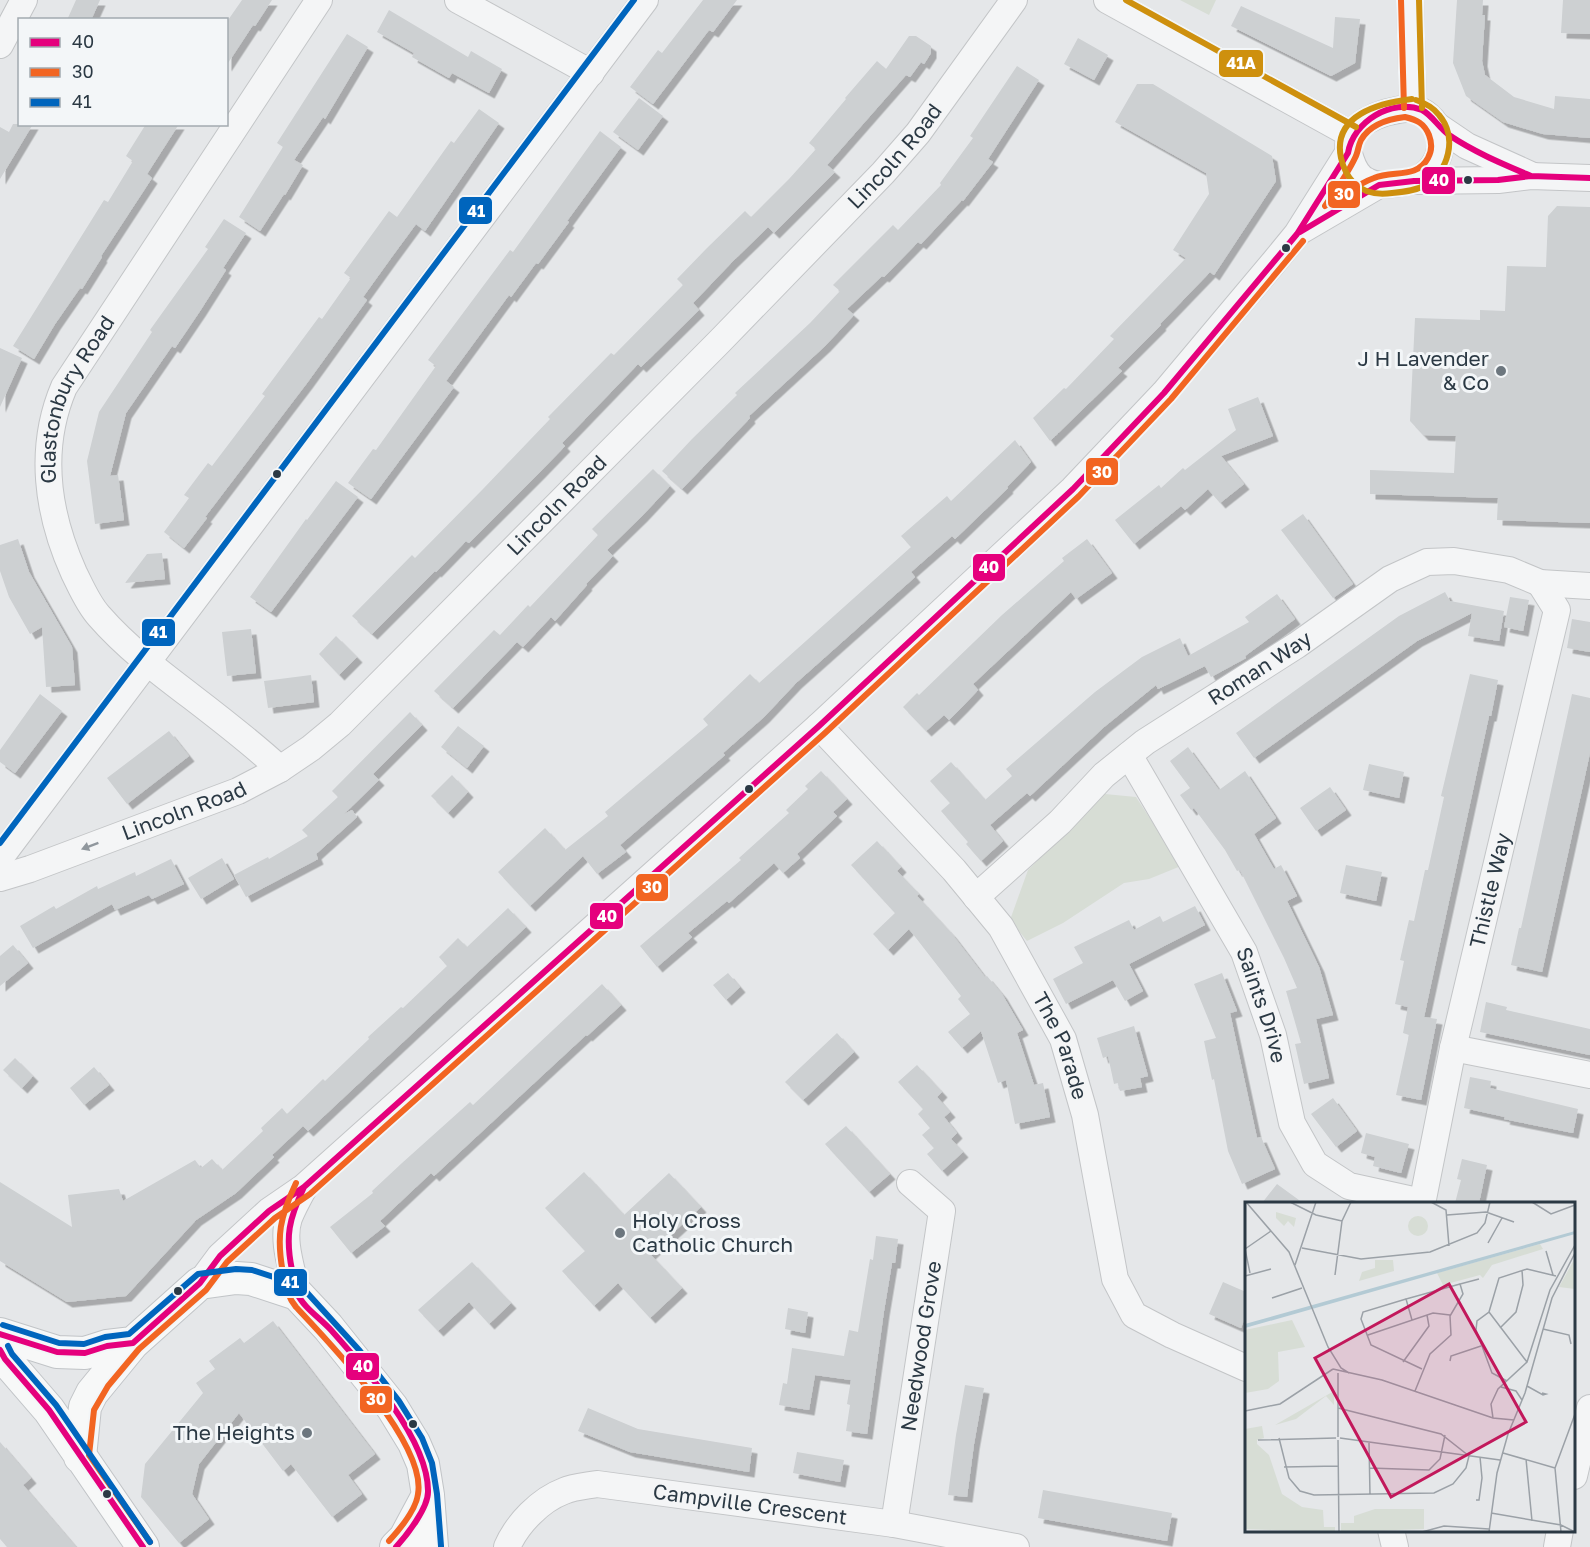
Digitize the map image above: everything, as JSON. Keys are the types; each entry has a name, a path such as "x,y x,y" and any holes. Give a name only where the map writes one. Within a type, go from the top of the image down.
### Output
{"main road":[{"path":"80,1457 85,1407 92,1394 133,1343 200,1283 236,1278 251,1279 297,1294 354,1357 392,1407 414,1443 423,1464 429,1495 432,1547"},
{"path":"0,1334 57,1352 85,1353 107,1346 133,1343"},
{"path":"0,1350 5,1359 49,1410 143,1547"},
{"path":"396,1547 405,1538 429,1495"}],"street":[{"path":"0,45 24,0"},
{"name":"Glastonbury Road","path":"280,769 243,736 148,663 97,614 80,585 64,550 49,494 48,459 55,408 64,387 320,0"},
{"path":"458,0 591,73"},
{"path":"0,858 645,0"},
{"name":"Lincoln Road","path":"0,878 30,869 238,791 280,769 311,748 371,693 883,173 918,133 1014,0"},
{"path":"1107,0 1350,144 1355,171 1361,178 1379,185"},
{"path":"1410,0 1413,108"},
{"path":"200,1283 220,1256 268,1211 304,1187 819,726 1073,489 1164,393 1297,234 1365,121 1394,110 1413,108 1431,117 1436,125 1441,145 1437,162 1423,177 1414,181"},
{"path":"1436,125 1467,146 1531,176"},
{"path":"1297,234 1379,185 1414,181 1498,180 1531,176 1590,178"},
{"name":"Roman Way","path":"976,897 1060,822 1104,776 1145,742 1297,645 1390,579 1427,562 1454,561 1509,570 1540,583 1590,586"},
{"name":"Thistle Way","path":"1422,1202 1453,1048 1557,610 1540,583"},
{"name":"The Parade","path":"819,726 954,870 1000,927 1063,1039 1085,1115 1115,1279 1134,1315 1172,1335 1245,1368"},
{"name":"Saints Drive","path":"1129,755 1244,952 1273,1035 1292,1123 1315,1164 1349,1186 1418,1202"},
{"path":"1453,1048 1590,1075"},
{"name":"Needwood Grove","path":"894,1524 942,1211 910,1183"},
{"path":"297,1294 287,1232 289,1219 304,1187"},
{"path":"1575,1472 1590,1408"},
{"name":"Campville Crescent","path":"507,1547 519,1526 545,1502 564,1490 597,1484 894,1524 1016,1547"},
{"path":"1391,1532 1395,1547"},
{"path":"1557,1547 1560,1532"}],"shaded area":[{"path":"1180,0 1216,0 1209,15"},
{"path":"1105,794 1136,797 1181,866 1149,879 1124,883 1063,923 1027,941 1010,920 1028,870"}],"building":[{"path":"76,0 100,0 92,18 68,18"},
{"path":"242,0 272,0 228,63 228,20"},
{"path":"703,0 737,0 713,32 709,30 653,104 630,87 658,50 662,53"},
{"path":"1457,0 1483,0 1482,15 1485,15 1482,61 1485,75 1514,97 1554,109 1555,96 1590,99 1590,138 1543,134 1503,122 1466,96 1453,63"},
{"path":"1563,0 1590,0 1590,34 1561,33"},
{"path":"1241,6 1333,48 1335,17 1360,19 1355,63 1331,76 1231,26"},
{"path":"389,10 468,57 471,51 502,69 489,93 452,73 449,78 412,57 414,53 377,32"},
{"path":"347,34 368,47 325,119 323,117 294,160 303,165 260,231 239,217 283,147 277,143"},
{"path":"909,36 916,36 931,46 931,53 924,64 921,62 910,77 906,75 827,165 835,172 774,233 768,227 732,262 693,303 699,310 641,367 638,364 562,443 565,446 540,472 469,543 466,541 372,634 352,616 412,555 415,558 550,419 548,417 611,353 614,355 683,285 677,279 707,248 745,211 751,217 789,179 816,149 809,143 845,98 877,61 886,69"},
{"path":"1078,38 1108,55 1094,80 1064,64"},
{"path":"1017,66 1039,80 988,159 993,162 963,201 921,244 918,242 884,277 882,276 847,309 854,315 825,346 749,416 750,418 682,489 662,471 737,395 735,393 810,323 840,291 833,285 893,225 898,230 941,185 940,183 973,138 970,136"},
{"path":"1137,84 1153,84 1272,156 1276,181 1214,275 1210,272 1118,368 1122,371 1050,441 1033,418 1064,388 1066,389 1114,339 1110,336 1186,258 1173,250 1209,194 1206,173 1115,122"},
{"path":"639,98 663,116 638,150 613,132"},
{"path":"479,109 499,123 425,231 416,224 363,297 367,300 184,548 164,532 189,498 184,495 208,463 212,466 265,396 262,394 319,317 322,319 351,278 344,273 389,211 397,217 451,141 454,143"},
{"path":"13,124 32,126 0,179 0,127 9,132"},
{"path":"145,126 178,126 147,174 152,178 82,289 80,288 55,324 34,359 13,346 104,200 108,202 133,161 126,156"},
{"path":"600,131 621,147 538,264 536,263 511,297 509,295 446,381 454,387 371,499 348,483 373,449 376,450 436,366 428,360 510,250 513,252"},
{"name":"J H Lavender & Co","path":"1557,206 1590,207 1590,523 1497,520 1498,498 1370,494 1370,470 1454,473 1456,436 1423,435 1410,421 1415,318 1480,320 1480,310 1505,311 1507,266 1546,267 1548,216"},
{"path":"224,219 246,233 223,268 226,270 200,311 175,348 172,346 126,413 110,476 118,475 124,520 95,524 87,461 99,412 152,332 150,330 208,249 205,247"},
{"path":"0,348 22,358 0,407"},
{"path":"1258,397 1273,436 1221,456 1244,484 1220,503 1208,489 1185,510 1181,506 1134,544 1115,520 1159,485 1161,488 1183,468 1185,470 1236,430 1228,409"},
{"path":"1015,440 1031,462 1008,488 955,539 952,536 911,572 915,577 796,683 764,717 723,753 725,755 620,845 626,852 597,874 583,856 530,906 498,872 545,828 565,850 608,816 605,812 708,725 703,719 750,674 759,683 911,547 901,536 947,496 951,501"},
{"path":"653,469 670,486 607,550 613,556 555,621 551,617 523,647 517,642 453,708 434,691 494,630 500,635 528,605 530,607 598,535 592,529"},
{"path":"336,481 358,497 271,612 250,597"},
{"path":"1303,514 1353,584 1333,598 1281,530"},
{"path":"18,539 29,572 72,647 75,685 46,687 42,627 30,634 9,597 0,571 0,545"},
{"path":"1087,539 1112,573 1076,599 1071,592 973,684 978,690 949,720 944,715 926,731 903,707 917,693 919,695 1002,615 1064,561 1062,558"},
{"path":"162,553 165,579 125,583 147,554"},
{"path":"1445,592 1450,601 1504,611 1499,641 1468,636 1472,613 1417,641 1254,758 1236,733 1399,616"},
{"path":"1277,594 1295,619 1245,656 1246,658 1211,677 1205,666 1158,689 1156,685 1104,727 1030,796 1027,793 990,825 1003,841 981,861 941,811 950,803 930,781 951,762 985,800 1012,776 1006,769 1095,692 1142,657 1180,638 1188,656 1249,622 1245,617"},
{"path":"1510,597 1529,600 1523,631 1504,627"},
{"path":"1572,619 1590,622 1590,652 1567,648"},
{"path":"251,629 256,673 227,676 222,632"},
{"path":"336,636 357,657 339,675 319,654"},
{"path":"1470,674 1498,680 1424,1017 1437,1019 1421,1100 1396,1095 1409,1035 1403,1033 1408,1007 1395,1004 1404,961 1400,960 1409,920 1414,921 1425,870 1428,870 1444,797 1441,796"},
{"path":"311,675 314,702 268,708 264,681"},
{"path":"40,694 62,711 15,773 0,762 0,750"},
{"path":"1572,694 1590,698 1590,753 1542,972 1511,965"},
{"path":"410,712 422,725 373,774 379,780 344,814 352,810 357,817 316,854 318,859 246,897 234,875 268,857 269,859 308,836 302,830 338,797 332,791"},
{"path":"458,726 484,746 467,768 441,747"},
{"path":"169,731 189,756 127,804 107,778"},
{"path":"1188,747 1219,790 1245,771 1276,818 1254,834 1274,869 1281,865 1297,896 1287,901 1319,967 1333,1015 1316,1019 1329,1078 1304,1084 1295,1044 1301,1043 1286,991 1297,988 1240,870 1237,871 1225,850 1194,808 1191,810 1180,795 1190,788 1170,761"},
{"path":"1369,764 1404,772 1399,798 1363,790"},
{"path":"821,771 847,799 833,812 837,816 797,854 800,858 783,873 774,863 729,903 727,901 688,933 692,937 657,967 640,946 741,860 739,858 789,813 786,810 808,789 805,786"},
{"path":"452,775 468,792 448,813 431,796"},
{"path":"1330,787 1346,810 1316,831 1300,808"},
{"path":"877,841 901,867 897,871 919,894 917,896 1002,994 1023,1030 1017,1033 1034,1085 1043,1083 1050,1117 1015,1124 1006,1080 998,1083 981,1031 962,1048 948,1032 970,1014 958,999 961,996 909,929 888,950 873,934 895,913 851,865"},
{"path":"222,858 234,879 201,899 188,878"},
{"path":"171,859 184,884 152,899 149,895 115,910 112,904 33,948 20,926 54,906 56,909 97,886 98,889 135,872 136,876"},
{"path":"1346,865 1382,872 1376,901 1340,893"},
{"path":"1195,906 1205,925 1129,964 1143,991 1125,1001 1113,980 1066,1004 1053,979 1083,963 1074,947 1129,920 1134,930 1160,916 1163,922"},
{"path":"508,908 526,927 308,1131 303,1126 236,1193 196,1220 126,1296 67,1302 0,1261 0,1182 72,1227 68,1195 119,1189 123,1201 195,1160 201,1168 212,1159 222,1170 263,1131 261,1128 282,1108 287,1114 447,966 439,957 458,938 467,947"},
{"path":"13,945 28,963 0,986 0,956"},
{"path":"728,973 740,987 726,1000 713,985"},
{"path":"1222,973 1237,1011 1230,1013 1257,1138 1261,1137 1275,1169 1242,1184 1228,1151 1204,1041 1216,1038 1194,984"},
{"path":"602,984 621,1005 434,1176 431,1173 380,1221 385,1226 351,1253 330,1227 373,1193 372,1191 470,1102 473,1105"},
{"path":"1486,1002 1507,1007 1506,1010 1590,1029 1590,1055 1480,1032"},
{"path":"1134,1026 1148,1076 1140,1078 1142,1087 1120,1091 1118,1083 1114,1084 1108,1056 1103,1058 1097,1038"},
{"path":"837,1033 854,1052 803,1100 785,1082"},
{"path":"15,1058 33,1076 22,1088 3,1070"},
{"path":"917,1065 942,1092 937,1097 950,1112 944,1117 957,1133 951,1139 963,1152 942,1171 927,1154 934,1148 922,1135 930,1128 918,1114 923,1109 898,1082"},
{"path":"94,1067 109,1085 84,1105 70,1088"},
{"path":"1470,1077 1491,1081 1490,1088 1578,1109 1573,1133 1464,1108"},
{"path":"1333,1098 1357,1131 1336,1147 1311,1114"},
{"path":"846,1126 890,1174 869,1192 825,1144"},
{"path":"1366,1133 1409,1144 1401,1173 1373,1166 1375,1157 1361,1153"},
{"path":"1462,1159 1487,1165 1479,1202 1455,1202 1461,1180 1457,1179"},
{"name":"Holy Cross Catholic Church","path":"584,1172 624,1215 669,1173 701,1207 650,1254 682,1288 650,1318 618,1283 594,1306 562,1271 585,1251 545,1208"},
{"path":"1277,1184 1302,1202 1263,1202"},
{"path":"876,1236 898,1239 884,1311 867,1434 846,1431 851,1380 815,1375 809,1410 779,1405 783,1383 787,1384 792,1348 844,1356 849,1330 858,1332"},
{"path":"472,1262 511,1303 489,1324 469,1302 438,1331 418,1310"},
{"path":"1223,1282 1245,1292 1245,1318 1241,1328 1209,1314"},
{"path":"788,1308 808,1312 805,1333 785,1329"},
{"name":"The Heights","path":"273,1321 375,1454 348,1475 362,1494 332,1517 291,1464 283,1471 239,1413 199,1464 192,1494 209,1519 179,1543 141,1497 145,1464 203,1393 196,1383 215,1369 209,1361 240,1338 244,1343"},
{"path":"965,1385 984,1388 967,1497 948,1495"},
{"path":"588,1408 638,1429 752,1448 749,1472 630,1452 578,1431"},
{"path":"0,1442 31,1478 23,1485 76,1547 7,1547 0,1539"},
{"path":"797,1452 844,1460 840,1482 793,1473"},
{"path":"1043,1490 1172,1513 1167,1541 1038,1518"}],"transit line":[{"name":"41","path":"0,843 634,0"},
{"name":"41A","path":"1126,0 1356,127"},
{"name":"30","path":"1401,0 1404,108"},
{"name":"41A","path":"1419,0 1422,108"},
{"name":"41A","path":"1412,99 1373,108 1351,121 1344,131 1340,143 1343,165 1347,174 1362,189 1382,194 1412,190 1424,186 1440,172 1448,154 1448,133 1437,112 1416,100"},
{"name":"40","path":"0,1334 57,1352 85,1353 107,1346 133,1343 200,1283 220,1256 269,1211 304,1187 819,726 1073,489 1164,393 1297,234 1348,153 1357,132 1375,115 1398,107 1422,110 1445,132 1459,141 1531,176"},
{"name":"30","path":"1405,117 1420,123 1429,135 1431,150 1423,165 1418,169 1381,176 1368,181 1325,206 1352,164 1365,134 1380,123 1405,117"},
{"name":"40","path":"1300,232 1379,185 1414,181 1498,180 1531,176 1590,178"},
{"name":"30","path":"150,1542 89,1455 94,1410 108,1386 139,1349 206,1290 227,1262 275,1218 310,1194 825,733 1079,496 1171,399 1303,241"},
{"name":"30","path":"296,1183 286,1206 280,1237 281,1260 289,1295 296,1307 373,1395 392,1422 417,1473 417,1500 411,1513 389,1541"},
{"name":"40","path":"304,1187 292,1218 289,1237 290,1258 297,1293 307,1308 331,1330 360,1364 392,1405 418,1450 425,1472 428,1492 425,1506 411,1529 396,1547"},
{"name":"41","path":"3,1325 59,1343 84,1344 105,1337 129,1334 198,1274 236,1269 252,1270 301,1286 360,1351 399,1401 422,1438 432,1463 441,1546"},
{"name":"41","path":"8,1346 12,1354 56,1405 150,1542"},
{"name":"40","path":"0,1350 5,1359 49,1410 143,1547"}],"place":[{"name":"J H Lavender & Co","path":"1501,371"},
{"name":"Holy Cross Catholic Church","path":"620,1233"},
{"name":"The Heights","path":"307,1433"}]}
